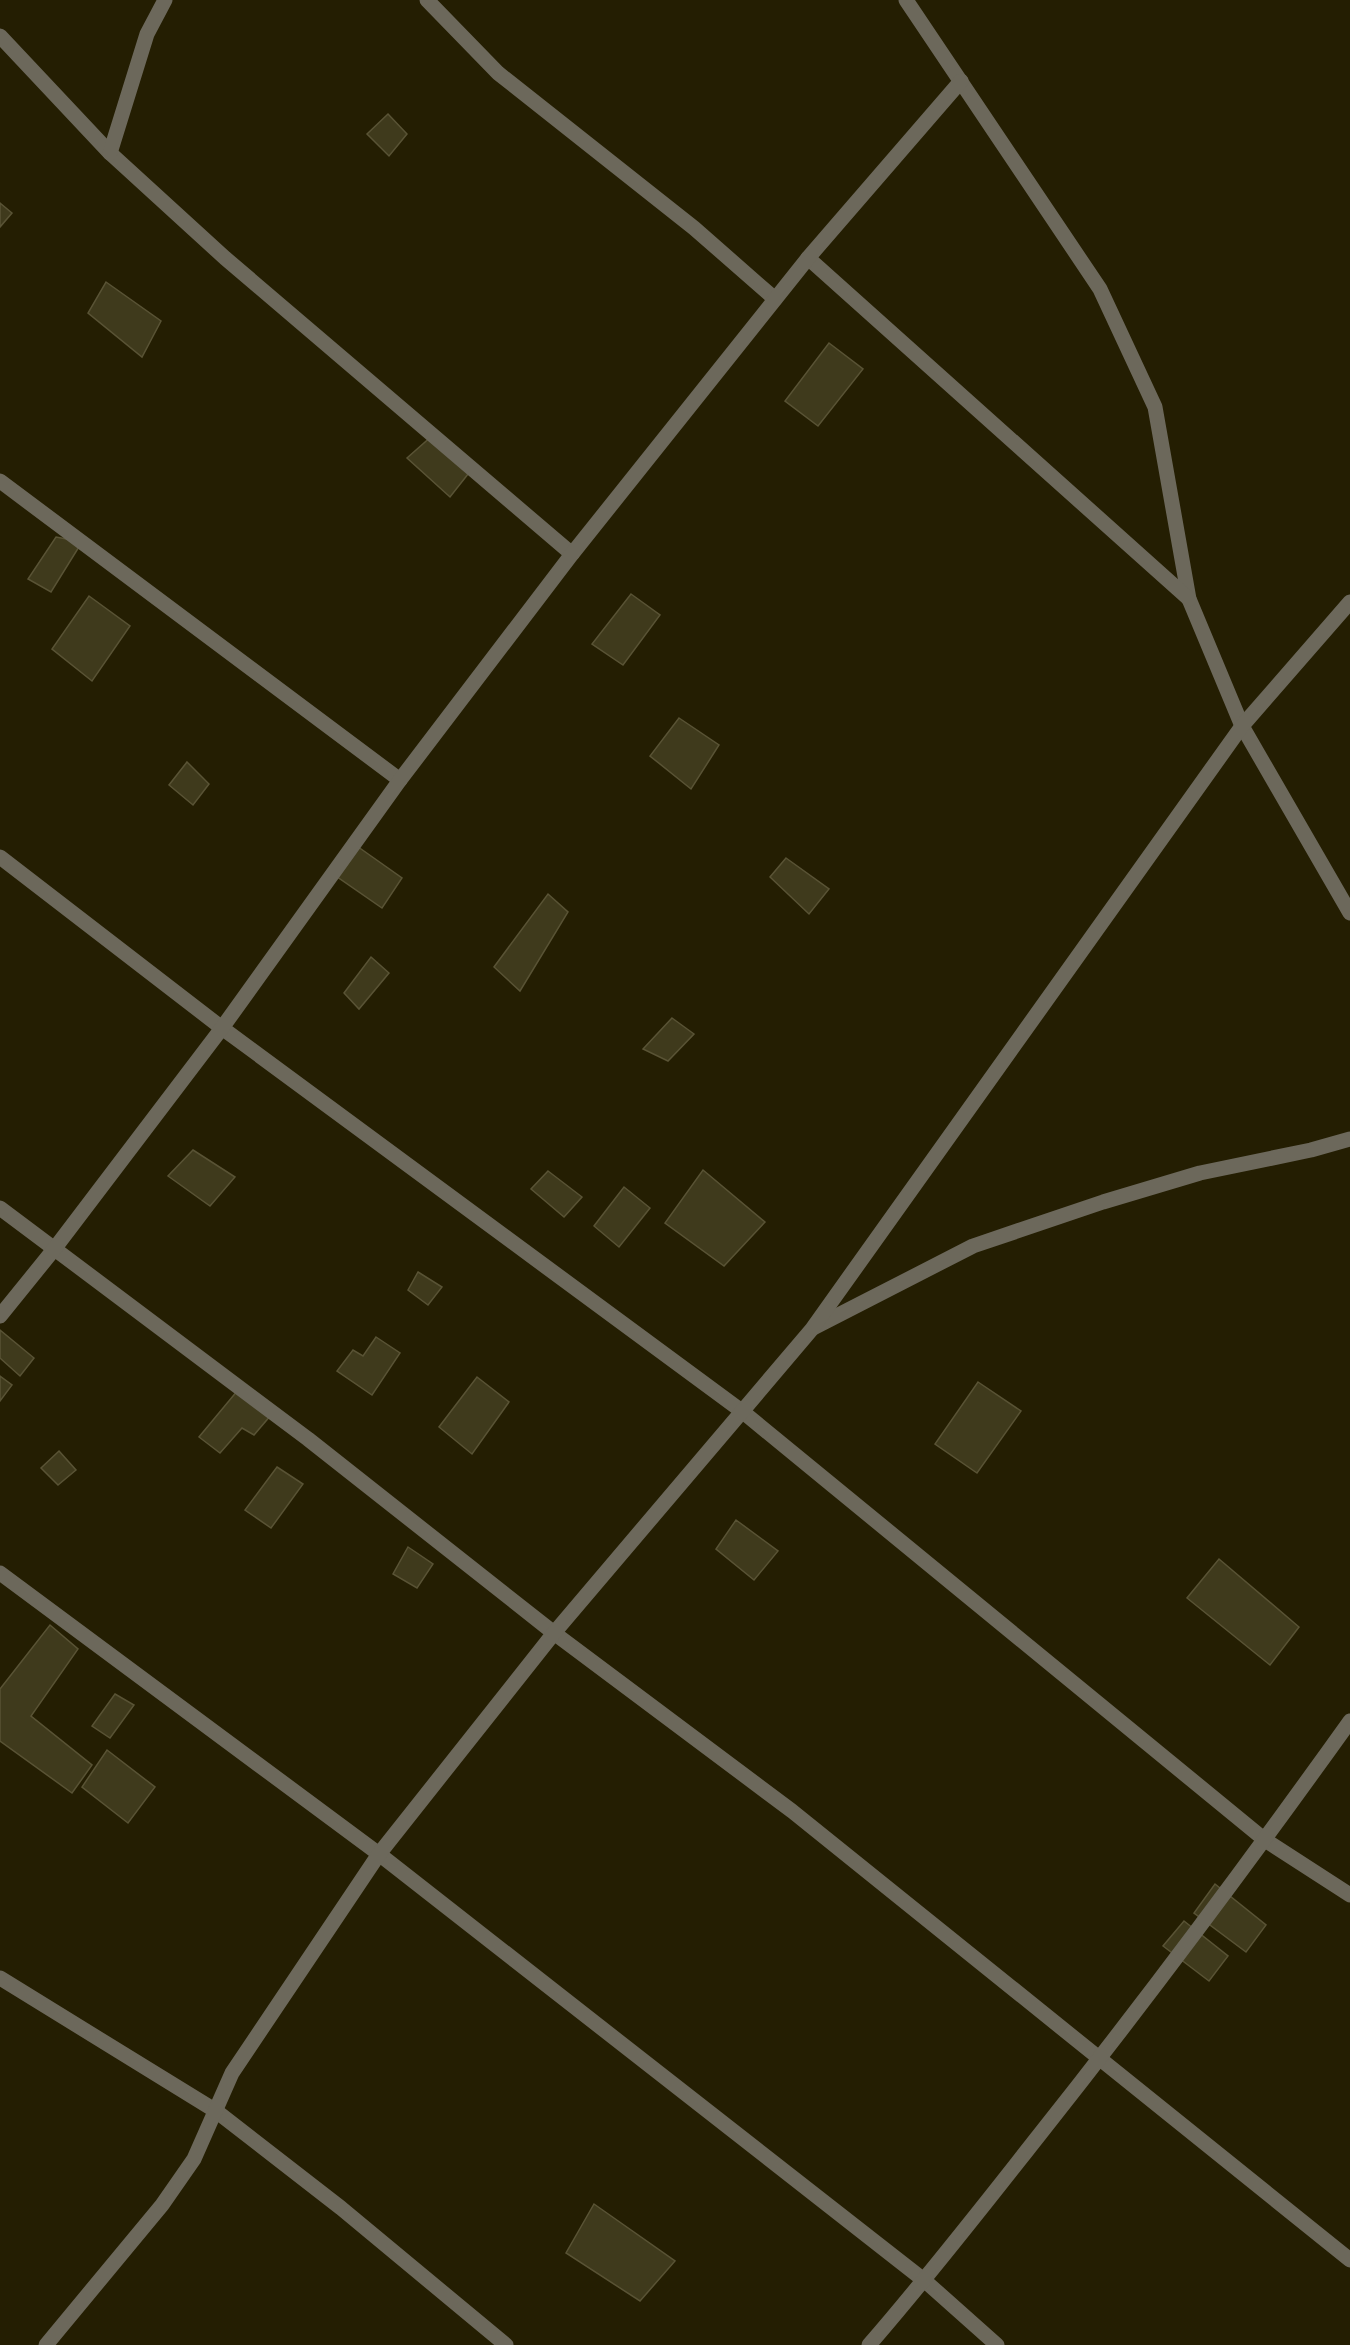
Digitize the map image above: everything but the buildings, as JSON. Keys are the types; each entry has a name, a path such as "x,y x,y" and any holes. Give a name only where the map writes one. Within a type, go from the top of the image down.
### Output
{"street":[{"path":"110,153 147,33 165,0"},
{"path":"427,0 498,73 693,228 775,299"},
{"path":"906,0 1100,289 1155,407 1189,599 1242,726 1350,914"},
{"path":"0,36 110,153 225,258 572,554"},
{"path":"0,1316 55,1248 222,1028 400,780 572,554 808,258 961,81"},
{"path":"808,258 1189,599"},
{"path":"0,481 400,780"},
{"path":"46,2345 162,2205 194,2159 232,2073 378,1854 554,1633 812,1329 1242,726 1350,602"},
{"path":"0,857 222,1028 743,1412 1265,1840 1350,1895"},
{"path":"812,1329 973,1246 1103,1202 1200,1173 1350,1140"},
{"path":"0,1208 308,1439 554,1633 801,1819 1350,2260"},
{"path":"0,1573 378,1854 924,2281 997,2345"},
{"path":"869,2345 924,2281 1100,2058 1265,1840 1350,1721"},
{"path":"0,1978 216,2111 341,2208 506,2345"}]}
